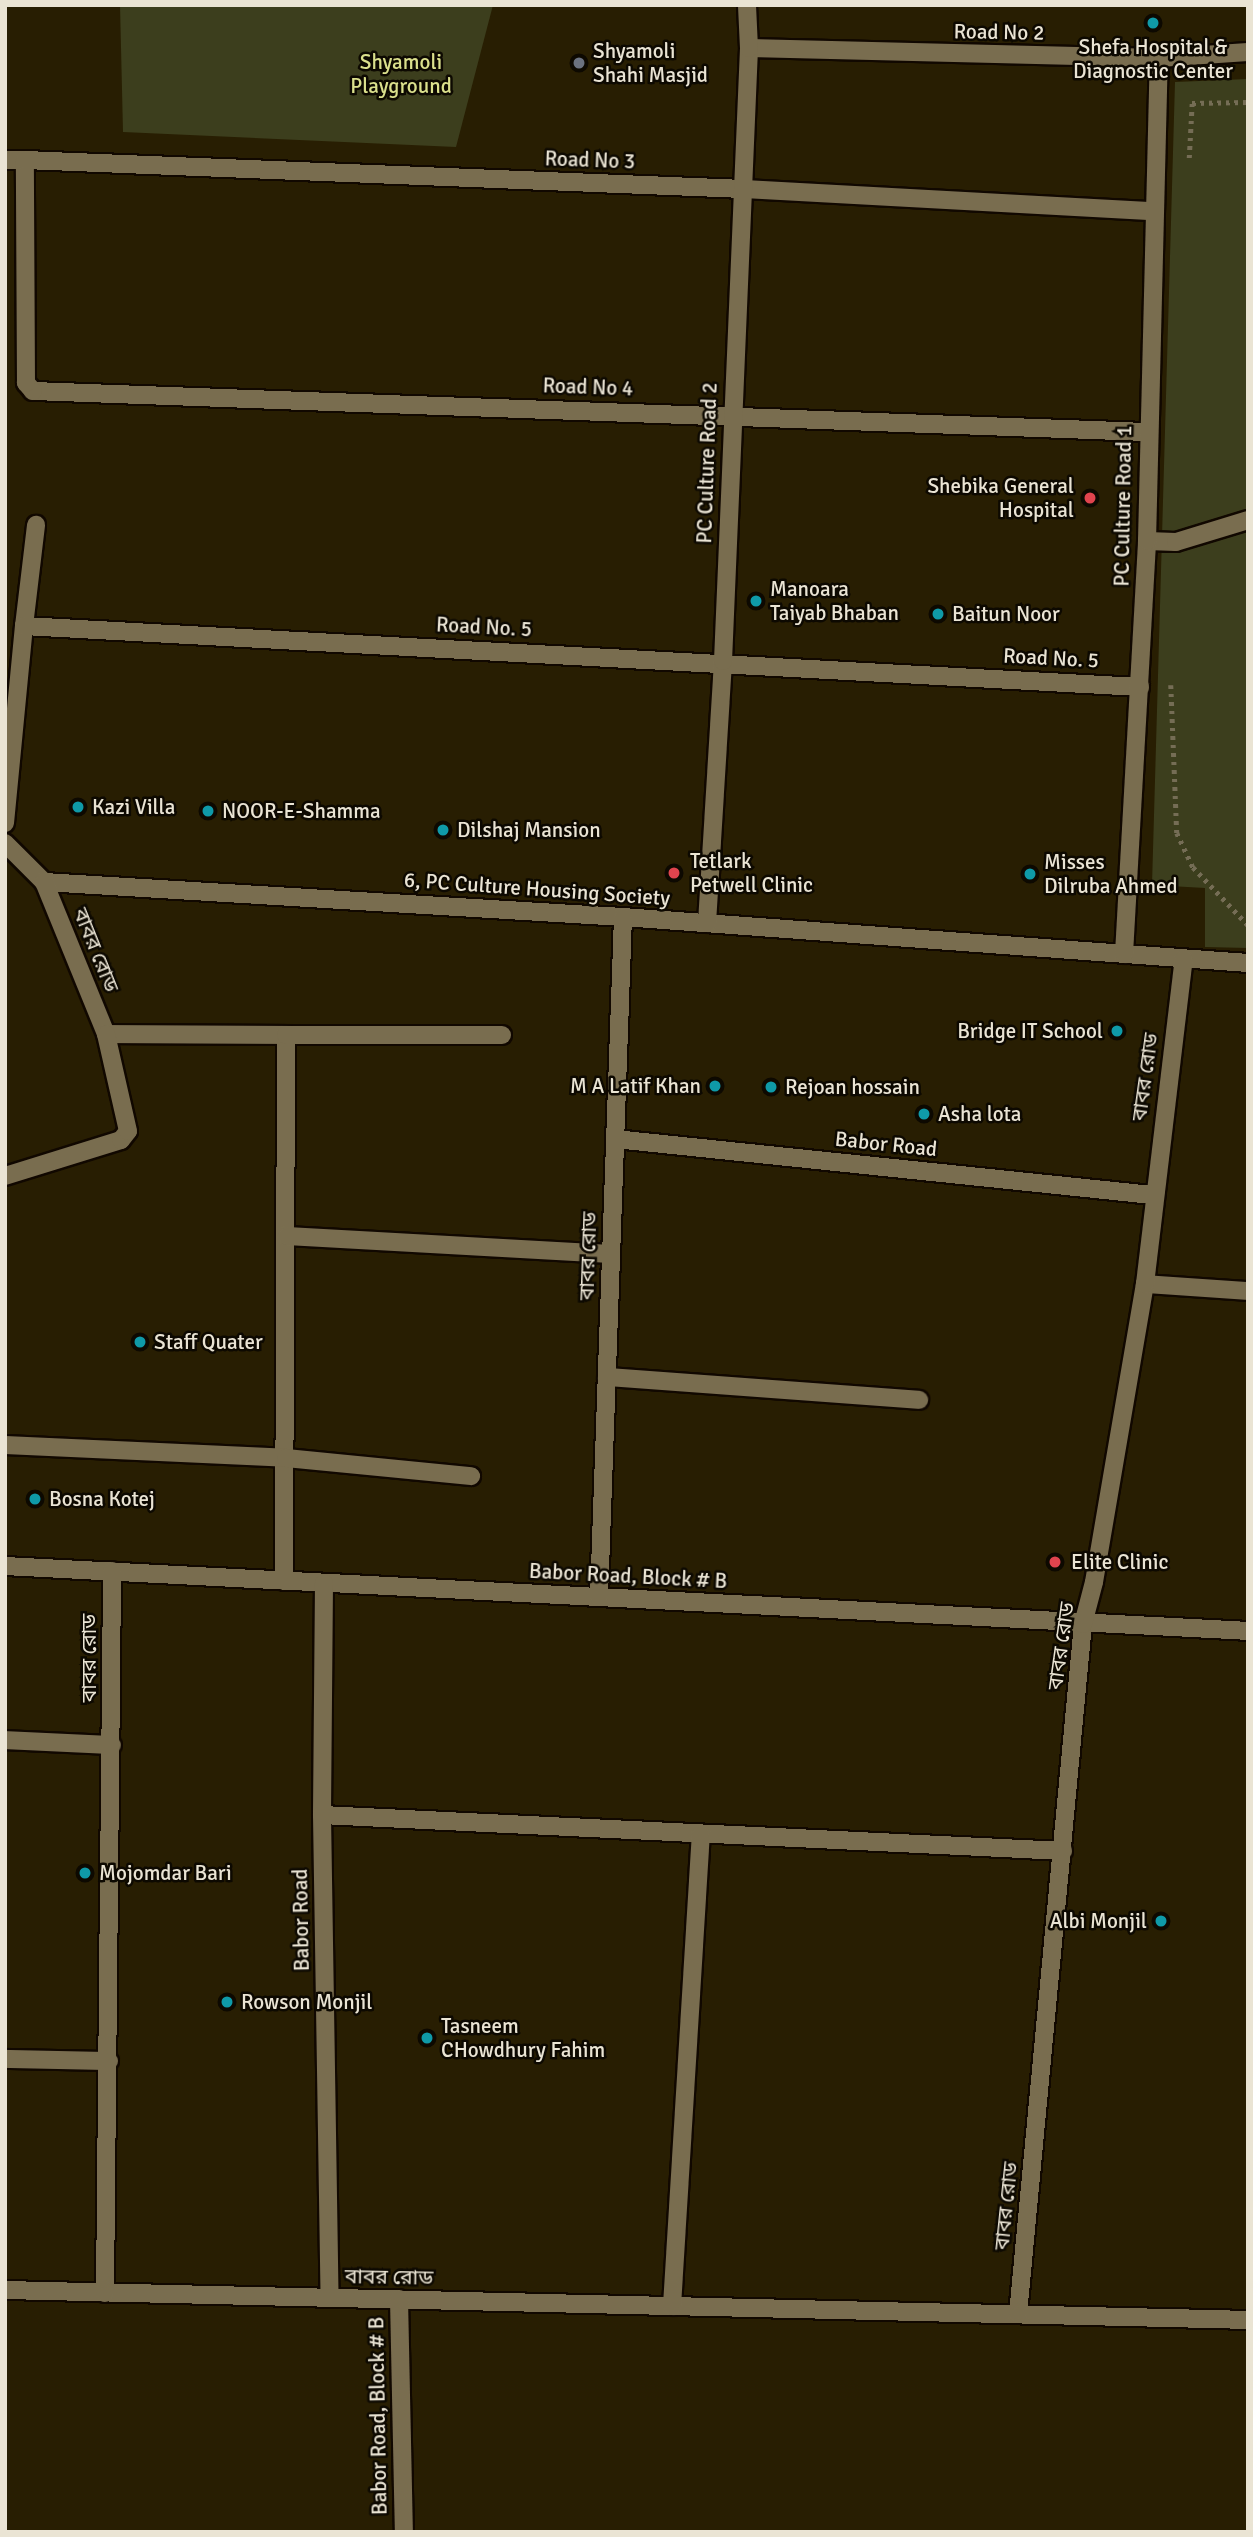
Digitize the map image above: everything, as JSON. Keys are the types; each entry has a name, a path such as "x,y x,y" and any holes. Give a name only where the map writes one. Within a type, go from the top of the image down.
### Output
{"street":[{"name":"PC Culture Road 2","path":"707,923 723,661 731,415 744,189 749,48 747,5"},
{"name":"Road No 2","path":"749,48 1159,58 1248,52"},
{"name":"PC Culture Road 1","path":"1124,954 1147,541 1146,432 1159,58"},
{"name":"Road No 3","path":"5,160 744,189 1153,211"},
{"name":"Road No 4","path":"25,160 29,388 1146,432"},
{"path":"1147,541 1176,542 1248,520"},
{"path":"5,823 36,525"},
{"name":"Road No. 5","path":"24,626 723,661 1140,687"},
{"path":"5,843 44,882"},
{"name":"6, PC Culture Housing Society","path":"44,882 623,917 1124,954"},
{"name":"বাবর রোড","path":"5,1177 121,1140 128,1131 106,1034 44,882"},
{"name":"বাবর রোড","path":"599,1597 623,917"},
{"path":"1124,954 1248,963"},
{"name":"বাবর রোড","path":"1018,2314 1083,1624 1097,1568 1144,1284 1152,1195 1184,959"},
{"path":"106,1034 502,1035"},
{"path":"284,1581 286,1035"},
{"name":"Babor Road","path":"615,1139 1152,1195"},
{"path":"287,1236 611,1254"},
{"path":"1144,1284 1248,1291"},
{"path":"607,1377 919,1400"},
{"path":"5,1445 286,1458 471,1476"},
{"name":"Babor Road, Block # B","path":"5,1566 1248,1631"},
{"name":"বাবর রোড","path":"105,2292 112,1571"},
{"name":"Babor Road","path":"324,1583 322,1815 330,2298"},
{"path":"5,1740 112,1745"},
{"path":"322,1815 1063,1851"},
{"path":"672,2306 701,1835"},
{"path":"5,2059 109,2061"},
{"name":"বাবর রোড","path":"5,2290 1248,2320"},
{"name":"Babor Road, Block # B","path":"399,2299 404,2532"}],"path":[{"path":"1188,165 1192,103 1248,102"},
{"path":"1171,680 1177,833 1193,867 1248,925"}],"green space":[{"name":"Shyamoli Playground","path":"120,5 493,5 456,147 123,132"},
{"path":"1248,79 1248,948 1205,947 1205,888 1152,885 1175,82"}],"place":[{"name":"Shefa Hospital & Diagnostic Center","path":"1153,23"},
{"name":"Shyamoli Shahi Masjid","path":"579,63"},
{"name":"Shebika General Hospital","path":"1090,498"},
{"name":"Manoara Taiyab Bhaban","path":"756,601"},
{"name":"Baitun Noor","path":"938,614"},
{"name":"Kazi Villa","path":"78,807"},
{"name":"NOOR-E-Shamma","path":"208,811"},
{"name":"Dilshaj Mansion","path":"443,830"},
{"name":"Tetlark Petwell Clinic","path":"674,873"},
{"name":"Misses Dilruba Ahmed","path":"1030,874"},
{"name":"Bridge IT School","path":"1117,1031"},
{"name":"M A Latif Khan","path":"715,1086"},
{"name":"Rejoan hossain","path":"771,1087"},
{"name":"Asha lota","path":"924,1114"},
{"name":"Staff Quater","path":"140,1342"},
{"name":"Bosna Kotej","path":"35,1499"},
{"name":"Elite Clinic","path":"1055,1562"},
{"name":"Mojomdar Bari","path":"85,1873"},
{"name":"Albi Monjil","path":"1161,1921"},
{"name":"Rowson Monjil","path":"227,2002"},
{"name":"Tasneem CHowdhury Fahim","path":"427,2038"}]}
